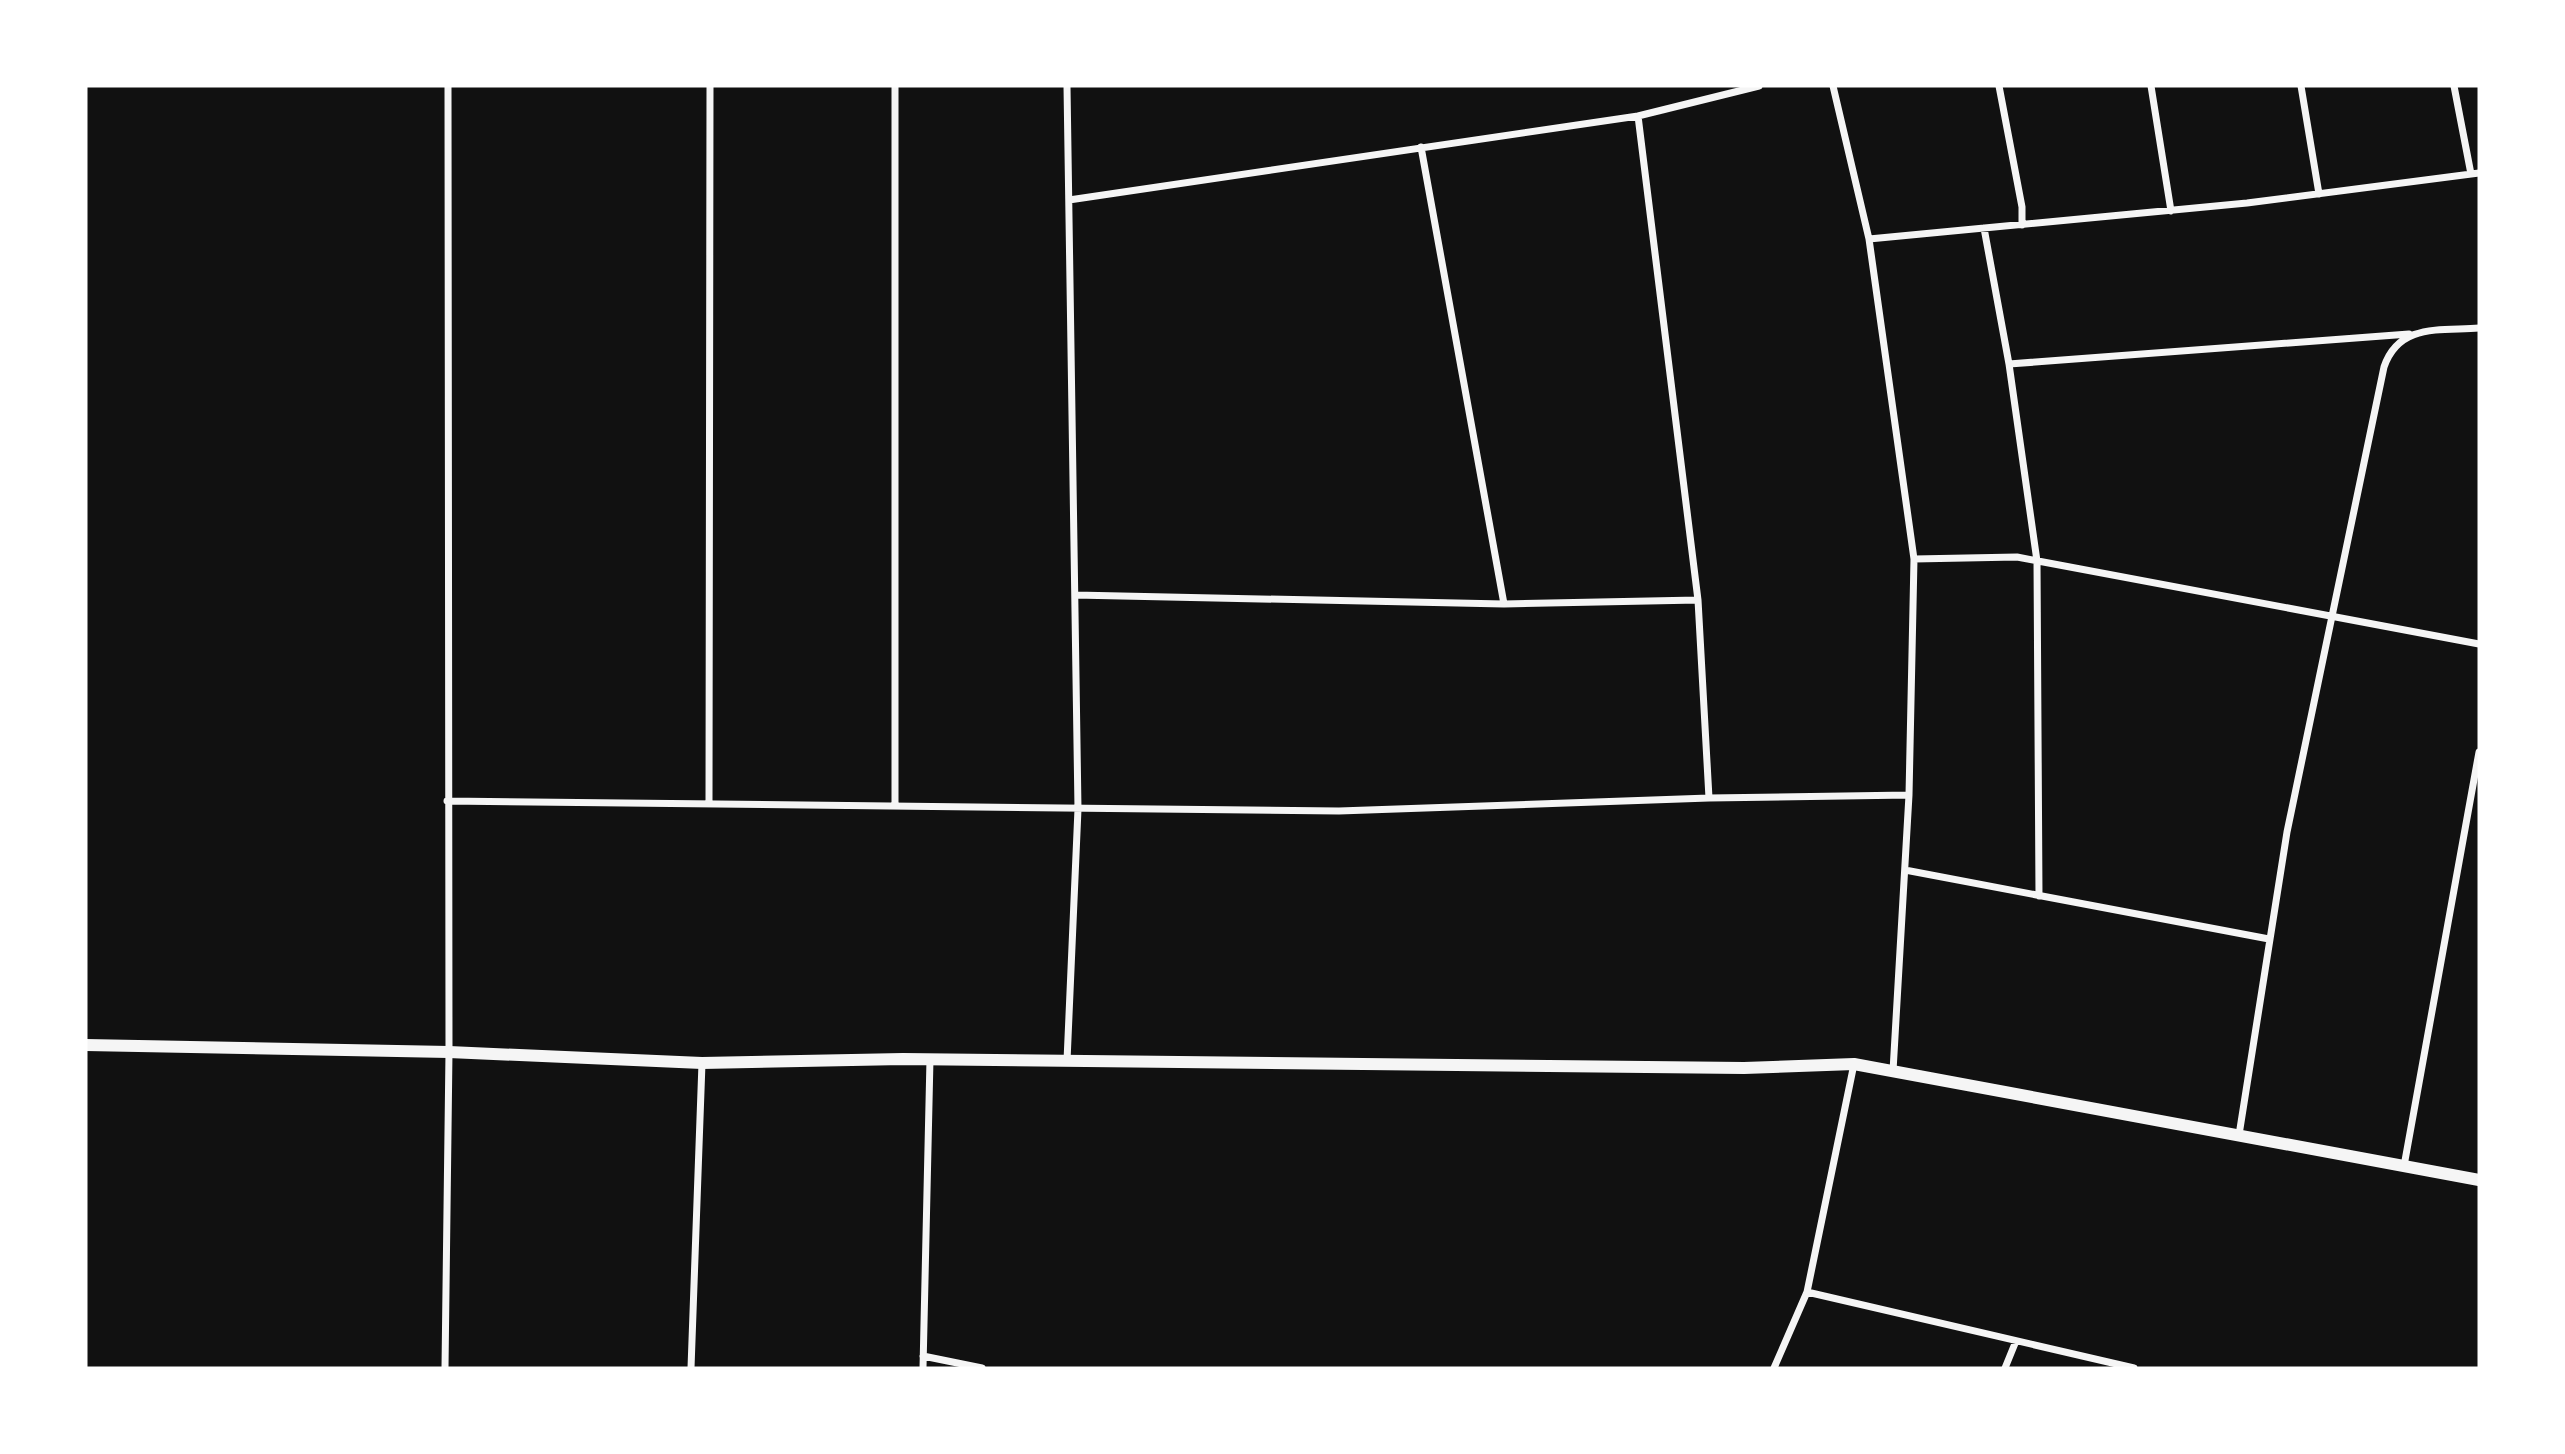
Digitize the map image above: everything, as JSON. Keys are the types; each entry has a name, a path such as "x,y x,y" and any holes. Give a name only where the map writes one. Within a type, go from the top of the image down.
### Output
{"street":[{"path":"445,1368 449,1052 448,86"},
{"path":"709,804 710,86"},
{"path":"895,86 895,806"},
{"path":"1067,86 1078,809 1067,1061"},
{"path":"1069,200 1638,116 1759,86"},
{"path":"1833,86 1870,239 1914,558 1909,794 1893,1071"},
{"path":"1999,86 2022,207 2022,225"},
{"path":"2151,86 2171,211"},
{"path":"2301,86 2319,194"},
{"path":"1870,239 2171,211 2475,174 2454,86"},
{"path":"1638,116 1698,600 1709,798"},
{"path":"1421,147 1504,604"},
{"path":"1984,228 2009,365 2038,561 2039,896"},
{"path":"2009,365 2479,328"},
{"path":"2239,1135 2287,832 2384,367 2391,348 2412,333"},
{"path":"1914,558 2017,557 2479,644"},
{"path":"1075,595 1504,604 1698,600"},
{"path":"2404,1166 2479,752"},
{"path":"447,801 1339,811 1909,794"},
{"path":"1905,870 2269,939"},
{"path":"86,1045 449,1052 702,1063 930,1059 1745,1069 1854,1063 2479,1180"},
{"path":"923,1368 930,1059"},
{"path":"691,1368 702,1063"},
{"path":"1774,1368 1807,1292 1854,1063"},
{"path":"1807,1292 2134,1368"},
{"path":"2005,1368 2016,1341"},
{"path":"923,1356 982,1368"}]}
